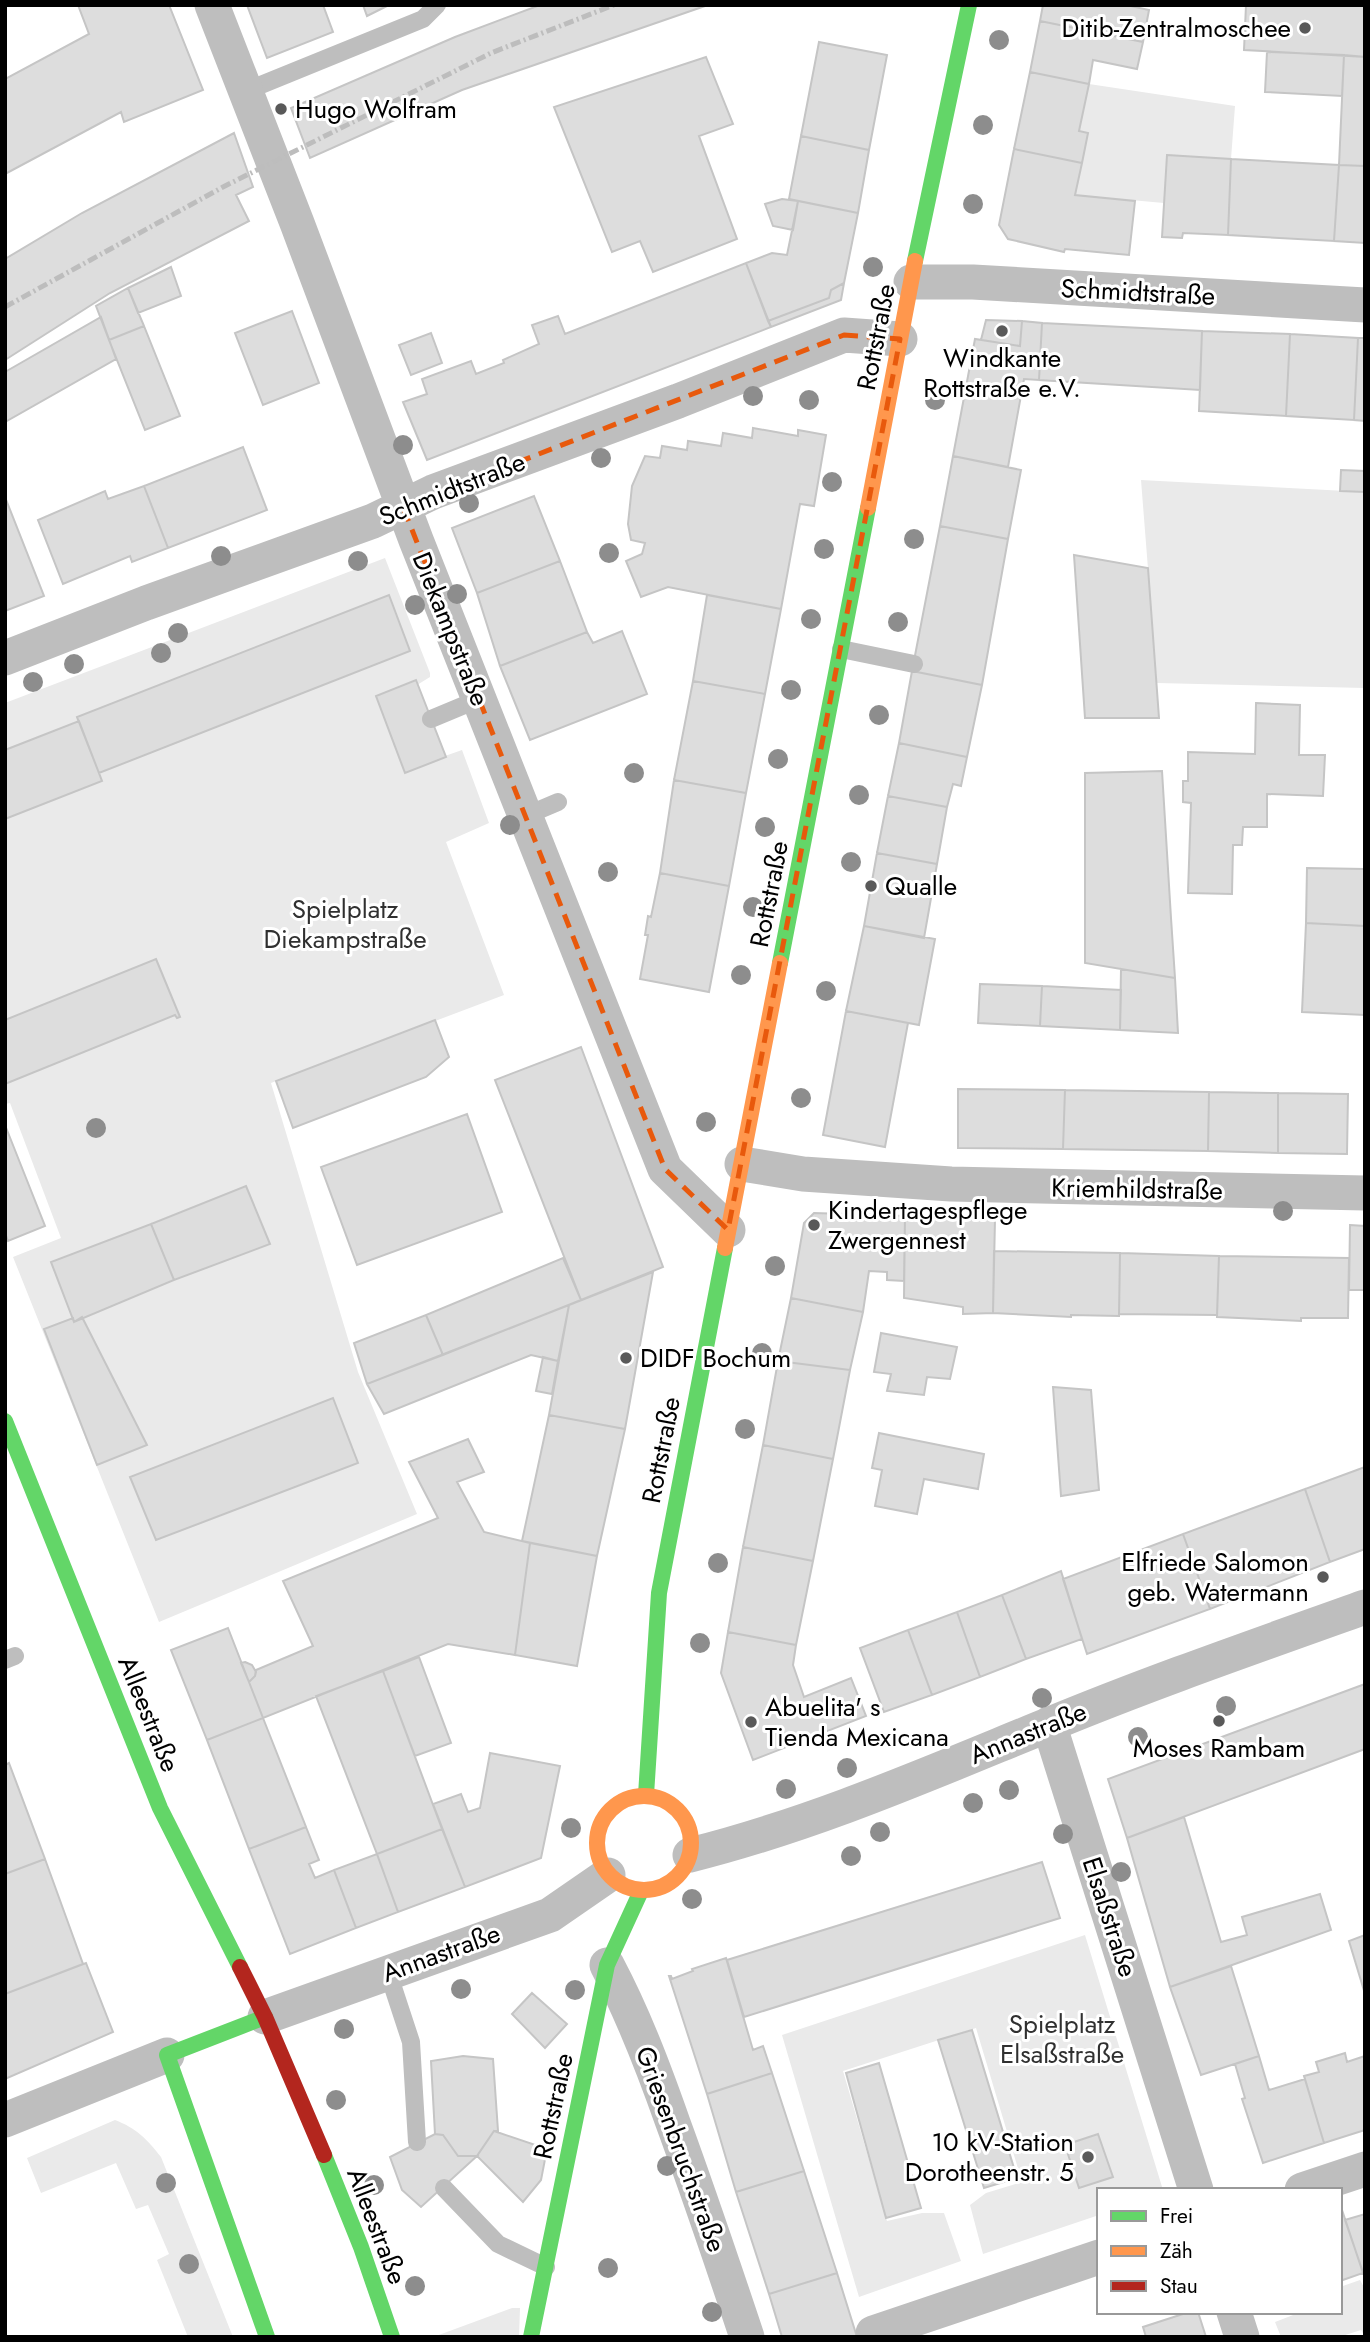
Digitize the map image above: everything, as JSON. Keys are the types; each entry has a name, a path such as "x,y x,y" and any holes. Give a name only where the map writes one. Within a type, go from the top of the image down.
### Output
{"street":[{"name":"Diekampstraße","path":"212,5 403,507 665,1170 729,1230"},
{"name":"Rottstraße","path":"646,1795 659,1593 911,282 970,5"},
{"name":"Schmidtstraße","path":"911,282 973,282 1365,305"},
{"name":"Schmidtstraße","path":"5,658 146,603 373,522 433,492 678,401 844,335 900,339"},
{"name":"Kriemhildstraße","path":"741,1164 803,1174 951,1184 1365,1193"},
{"name":"Alleestraße","path":"5,1421 160,1808 265,2017 361,2247 392,2337"},
{"name":"Annastraße","path":"690,1855 741,1843 876,1796 1049,1724 1365,1606"},
{"name":"Elsaßstraße","path":"1049,1724 1195,2188"},
{"path":"646,1795 668,1801 683,1815 692,1839 690,1855 687,1865 677,1878 663,1887 641,1891 630,1889 608,1875 600,1861 597,1842 600,1823 616,1804 630,1797 646,1795"},
{"name":"Annastraße","path":"265,2017 550,1914 608,1875"},
{"name":"Rottstraße","path":"531,2337 607,1965 641,1891"},
{"name":"Griesenbruchstraße","path":"607,1965 631,2010 650,2059 747,2337"},
{"path":"5,2120 265,2017"},
{"path":"167,2055 267,2337"},
{"path":"1308,2188 1365,2169"},
{"path":"873,2333 1097,2258"},
{"path":"1235,2314 1242,2337"}],"lane":[{"path":"246,91 424,19 437,5"},
{"path":"841,649 914,664"},
{"path":"431,719 479,699"},
{"path":"525,816 558,802"},
{"path":"388,1972 411,2042 416,2143"},
{"path":"444,2188 499,2244 546,2267"}],"highlighted area":[{"path":"844,335 900,339 755,1097 728,1230 665,1169 403,507"}],"green space":[{"path":"1089,84 1235,106 1231,159 1167,155 1164,203 1075,195 1087,133 1079,131"},
{"path":"1141,480 1365,492 1365,688 1157,683"},
{"name":"Spielplatz Diekampstraße","path":"385,558 430,673 430,677 417,685 445,756 462,750 489,823 446,842 504,995 271,1083 358,1372 417,1514 159,1622 13,1257 61,1238 10,1103 5,1104 5,703"},
{"name":"Spielplatz Elsaßstraße","path":"1085,1935 1162,2188 1097,2188 1097,2216 983,2254 970,2205 986,2193 1022,2182 976,2028 843,2071 887,2221 922,2213 944,2213 961,2261 859,2297 782,2035"},
{"path":"115,2120 141,2135 161,2157 233,2337 188,2337 157,2260 169,2254 148,2205 136,2209 116,2163 41,2193 27,2158"},
{"path":"1360,2280 1365,2289 1365,2337 1361,2330 1339,2337 1281,2337 1275,2322 1296,2314 1342,2314 1342,2286"},
{"path":"512,2308 520,2308 519,2337 436,2336"}],"building":[{"path":"78,5 169,5 203,90 124,122 121,112 5,174 5,79 89,34"},
{"path":"247,5 323,5 333,32 267,58"},
{"path":"363,5 389,5 367,16"},
{"path":"540,5 708,5 462,90 310,158 291,108 455,37"},
{"path":"1043,5 1126,5 1149,10 1143,42 1040,21"},
{"name":"Ditib-Zentralmoschee","path":"1246,5 1365,5 1365,57 1244,50"},
{"path":"1040,21 1143,42 1137,69 1093,60 1089,84 1030,72"},
{"path":"819,42 887,55 869,150 801,136"},
{"path":"1267,52 1344,55 1342,96 1265,92"},
{"path":"1344,55 1365,57 1365,166 1339,165"},
{"path":"706,57 733,124 699,136 737,239 653,272 640,241 612,252 554,107"},
{"path":"1030,72 1089,84 1079,131 1088,133 1082,163 1014,149"},
{"path":"234,133 253,187 236,195 249,221 110,293 5,360 5,259 82,213"},
{"path":"801,136 869,150 858,213 789,199"},
{"path":"1014,149 1082,163 1075,195 1135,201 1129,255 1065,249 1064,252 1008,239 999,225"},
{"path":"1167,155 1231,159 1228,235 1183,233 1182,238 1162,237"},
{"path":"1231,159 1339,165 1334,241 1228,235"},
{"path":"1339,165 1365,166 1365,243 1334,241"},
{"path":"782,199 798,201 793,230 773,226 765,204"},
{"path":"798,201 858,213 844,283 831,290 829,298 768,321 746,263 772,253 787,255"},
{"path":"746,263 771,327 427,460 403,402 427,394 422,379 471,361 476,374 504,363 503,360 539,344 532,325 558,316 565,334"},
{"path":"171,267 181,296 138,313 128,288"},
{"path":"844,283 841,300 771,327 768,321 829,298 831,290"},
{"path":"128,288 144,326 109,340 96,306"},
{"path":"292,311 319,383 263,405 235,333"},
{"path":"101,317 116,359 5,422 5,372"},
{"name":"Windkante Rottstraße e.V.","path":"986,320 1022,321 1020,346 981,340"},
{"path":"1022,321 1042,323 1039,380 1024,379 1008,467 953,456 975,339 1020,346"},
{"path":"1042,323 1202,331 1200,390 1039,380"},
{"path":"144,326 180,416 145,430 109,340"},
{"path":"1202,331 1290,334 1286,416 1199,411"},
{"path":"431,333 442,363 411,375 399,345"},
{"path":"1290,334 1358,338 1354,420 1286,416"},
{"path":"1358,338 1365,338 1365,421 1354,420"},
{"path":"753,428 798,436 798,430 826,435 814,506 800,504 781,609 668,587 641,597 626,561 642,554 645,543 631,540 628,524 632,486 645,456 660,458 662,446 687,450 688,441 721,446 723,433 752,438"},
{"path":"243,447 267,510 168,548 144,486"},
{"path":"953,456 1021,470 1008,539 940,526"},
{"path":"1341,470 1365,471 1365,492 1340,491"},
{"path":"144,486 168,548 132,562 130,556 63,584 38,520 105,491 108,499"},
{"path":"534,496 560,561 477,593 452,528"},
{"path":"5,497 44,596 5,611"},
{"path":"940,526 1008,539 982,685 912,671"},
{"path":"1074,555 1148,568 1159,718 1085,718"},
{"path":"560,561 587,632 500,666 477,593"},
{"path":"389,595 410,651 99,773 77,717"},
{"path":"707,595 781,609 765,694 693,681"},
{"path":"622,631 647,694 530,740 500,666 587,632 593,643"},
{"path":"912,671 982,685 967,757 899,743"},
{"path":"416,680 446,757 405,773 376,696"},
{"path":"693,681 765,694 746,793 674,780"},
{"path":"1256,703 1300,705 1299,755 1325,755 1323,796 1267,794 1267,827 1243,827 1242,845 1233,845 1232,894 1188,893 1191,803 1183,802 1183,781 1188,781 1188,752 1255,754"},
{"path":"79,721 102,781 5,819 5,750"},
{"path":"899,743 967,757 961,786 953,784 947,807 888,796"},
{"path":"1162,771 1175,978 1085,963 1085,773"},
{"path":"674,780 746,793 729,886 660,873"},
{"path":"888,796 947,807 937,864 877,853"},
{"path":"877,853 937,864 924,938 864,926"},
{"path":"1307,868 1365,869 1365,926 1306,923"},
{"path":"660,873 729,886 709,992 640,979 648,935 645,935 648,916 651,917"},
{"path":"1306,923 1365,926 1365,1015 1302,1012"},
{"path":"864,926 935,939 919,1025 846,1011"},
{"path":"156,959 180,1017 175,1015 5,1084 5,1020"},
{"path":"1121,969 1175,978 1178,1033 1120,1030"},
{"path":"980,984 1042,986 1040,1026 978,1023"},
{"path":"1042,986 1121,990 1120,1030 1040,1026"},
{"path":"846,1011 908,1023 885,1147 823,1135"},
{"path":"435,1020 449,1057 426,1077 293,1128 276,1081"},
{"path":"581,1047 663,1267 581,1300 495,1080"},
{"path":"958,1089 1065,1090 1063,1149 958,1148"},
{"path":"1065,1090 1209,1092 1208,1151 1063,1149"},
{"path":"1209,1092 1278,1093 1278,1153 1208,1151"},
{"path":"1278,1093 1348,1094 1347,1154 1278,1153"},
{"path":"467,1114 502,1212 357,1265 321,1167"},
{"path":"5,1125 45,1226 8,1241 5,1233"},
{"path":"246,1186 270,1244 174,1280 151,1224"},
{"path":"814,1213 905,1216 904,1281 887,1280 887,1272 869,1271 863,1312 791,1298 804,1223"},
{"path":"905,1216 995,1219 993,1313 963,1314 963,1307 904,1298"},
{"path":"151,1224 174,1280 74,1322 51,1262"},
{"path":"1350,1225 1365,1226 1365,1290 1349,1290"},
{"path":"994,1251 1120,1253 1119,1316 1071,1317 993,1313"},
{"path":"1120,1253 1219,1256 1217,1315 1119,1314"},
{"path":"1219,1256 1349,1258 1348,1318 1301,1318 1301,1321 1217,1317"},
{"path":"563,1258 581,1300 443,1355 426,1315"},
{"path":"653,1272 625,1429 549,1415 569,1305"},
{"path":"791,1298 863,1312 850,1370 778,1361"},
{"path":"569,1305 558,1361 531,1355 384,1414 367,1384"},
{"path":"426,1315 443,1355 367,1384 354,1343"},
{"path":"82,1317 147,1445 97,1465 44,1329 73,1318 74,1322"},
{"path":"881,1333 957,1347 950,1379 927,1377 924,1395 887,1391 891,1374 874,1372"},
{"path":"543,1357 558,1361 552,1394 536,1391"},
{"path":"778,1361 850,1370 833,1459 763,1445"},
{"path":"1053,1387 1091,1390 1099,1490 1061,1496"},
{"path":"333,1398 358,1463 156,1540 130,1477"},
{"path":"549,1415 625,1429 597,1556 522,1541"},
{"path":"879,1433 984,1454 978,1489 924,1479 917,1514 875,1506 882,1470 872,1468"},
{"path":"468,1439 484,1472 457,1482 484,1532 530,1543 515,1655 448,1644 263,1718 249,1682 255,1676 256,1670 313,1646 283,1581 438,1518 409,1462"},
{"path":"763,1445 833,1459 813,1561 743,1547"},
{"path":"1365,1467 1365,1549 1330,1562 1305,1489"},
{"path":"1305,1489 1330,1562 1210,1609 1183,1534"},
{"path":"1183,1534 1210,1609 1087,1654 1063,1579"},
{"path":"530,1543 597,1556 577,1666 515,1655"},
{"path":"743,1547 813,1561 796,1645 728,1632"},
{"path":"1061,1571 1082,1639 1026,1659 1002,1595"},
{"path":"1002,1595 1026,1659 980,1677 957,1612"},
{"path":"957,1612 980,1677 932,1695 908,1630"},
{"path":"228,1628 263,1718 207,1740 171,1650"},
{"path":"908,1630 932,1695 884,1712 860,1648"},
{"path":"728,1632 796,1645 793,1665 804,1697 851,1678 866,1716 753,1760 721,1673"},
{"path":"419,1657 451,1743 415,1756 383,1671"},
{"path":"241,1663 252,1665 256,1672 249,1682"},
{"path":"383,1671 442,1829 377,1854 316,1696"},
{"path":"1365,1684 1365,1749 1127,1838 1108,1779"},
{"path":"263,1718 306,1827 249,1849 207,1740"},
{"path":"490,1753 560,1766 541,1858 465,1887 433,1804 461,1794 468,1812 480,1808"},
{"path":"9,1763 45,1859 5,1874 5,1765"},
{"path":"1184,1817 1221,1942 1247,1935 1242,1917 1320,1894 1331,1930 1170,1987 1127,1838"},
{"path":"306,1827 319,1860 309,1864 315,1878 334,1870 356,1928 290,1954 249,1849"},
{"path":"442,1829 465,1887 398,1912 377,1854"},
{"path":"377,1854 398,1912 356,1928 334,1870"},
{"path":"45,1859 83,1964 5,1994 5,1874"},
{"path":"1042,1862 1060,1918 744,2017 727,1960"},
{"path":"1365,1935 1365,1994 1349,1941"},
{"path":"726,1958 753,2050 763,2046 772,2073 707,2094 669,1976 672,1979"},
{"path":"86,1963 113,2032 5,2079 5,1994"},
{"path":"1231,1966 1259,2056 1201,2075 1170,1987"},
{"path":"532,1993 567,2024 545,2048 512,2014"},
{"path":"972,2030 1017,2178 984,2188 938,2040"},
{"path":"1345,2053 1347,2062 1365,2056 1365,2130 1324,2143 1304,2076 1319,2072 1316,2062"},
{"path":"463,2056 493,2059 498,2131 494,2131 477,2156 458,2156 443,2135 435,2134 431,2061"},
{"path":"1259,2056 1269,2090 1305,2079 1324,2143 1263,2163 1242,2099 1245,2098 1235,2064"},
{"path":"879,2063 921,2208 886,2218 846,2073"},
{"path":"772,2073 804,2171 736,2192 707,2094"},
{"path":"494,2131 547,2149 541,2180 523,2202 477,2156"},
{"path":"435,2134 443,2135 458,2156 477,2156 421,2207 402,2190 390,2157"},
{"name":"10 kV-Station Dorotheenstr. 5","path":"1098,2134 1113,2177 1079,2188 1065,2145"},
{"path":"804,2171 837,2273 769,2294 736,2192"},
{"path":"1342,2210 1363,2273 1342,2280"},
{"path":"1365,2214 1365,2278 1345,2220"},
{"path":"837,2273 857,2337 782,2337 769,2294"},
{"path":"1183,2314 1199,2314 1206,2337 1146,2337 1143,2327"}],"railway":[{"path":"5,307 223,187 491,53 614,5"}],"traffic: fast":[{"path":"915,261 969,5"},
{"path":"780,963 868,508"},
{"path":"646,1795 659,1593 725,1248"},
{"path":"5,1421 160,1808 240,1967"},
{"path":"531,2337 607,1965 641,1891"},
{"path":"265,2017 167,2055 267,2337"},
{"path":"324,2155 361,2247 392,2337"}],"traffic: slow":[{"path":"868,508 915,261"},
{"path":"725,1248 780,963"},
{"path":"644,1796 662,1799 677,1810 688,1825 691,1843 688,1861 677,1876 662,1887 644,1890 626,1887 611,1876 600,1861 597,1843 600,1825 611,1810 626,1799 644,1796"}],"traffic: jam":[{"path":"240,1967 265,2017 324,2155"}],"place":[{"name":"Ditib-Zentralmoschee","path":"1305,28"},
{"name":"Hugo Wolfram","path":"281,109"},
{"name":"Windkante Rottstraße e.V.","path":"1002,331"},
{"name":"Qualle","path":"871,886"},
{"name":"Kindertagespflege Zwergennest","path":"814,1225"},
{"name":"DIDF Bochum","path":"626,1358"},
{"name":"Elfriede Salomon geb. Watermann","path":"1323,1577"},
{"name":"Moses Rambam","path":"1219,1721"},
{"name":"Abuelita' s Tienda Mexicana","path":"751,1722"},
{"name":"10 kV-Station Dorotheenstr. 5","path":"1088,2157"}]}
